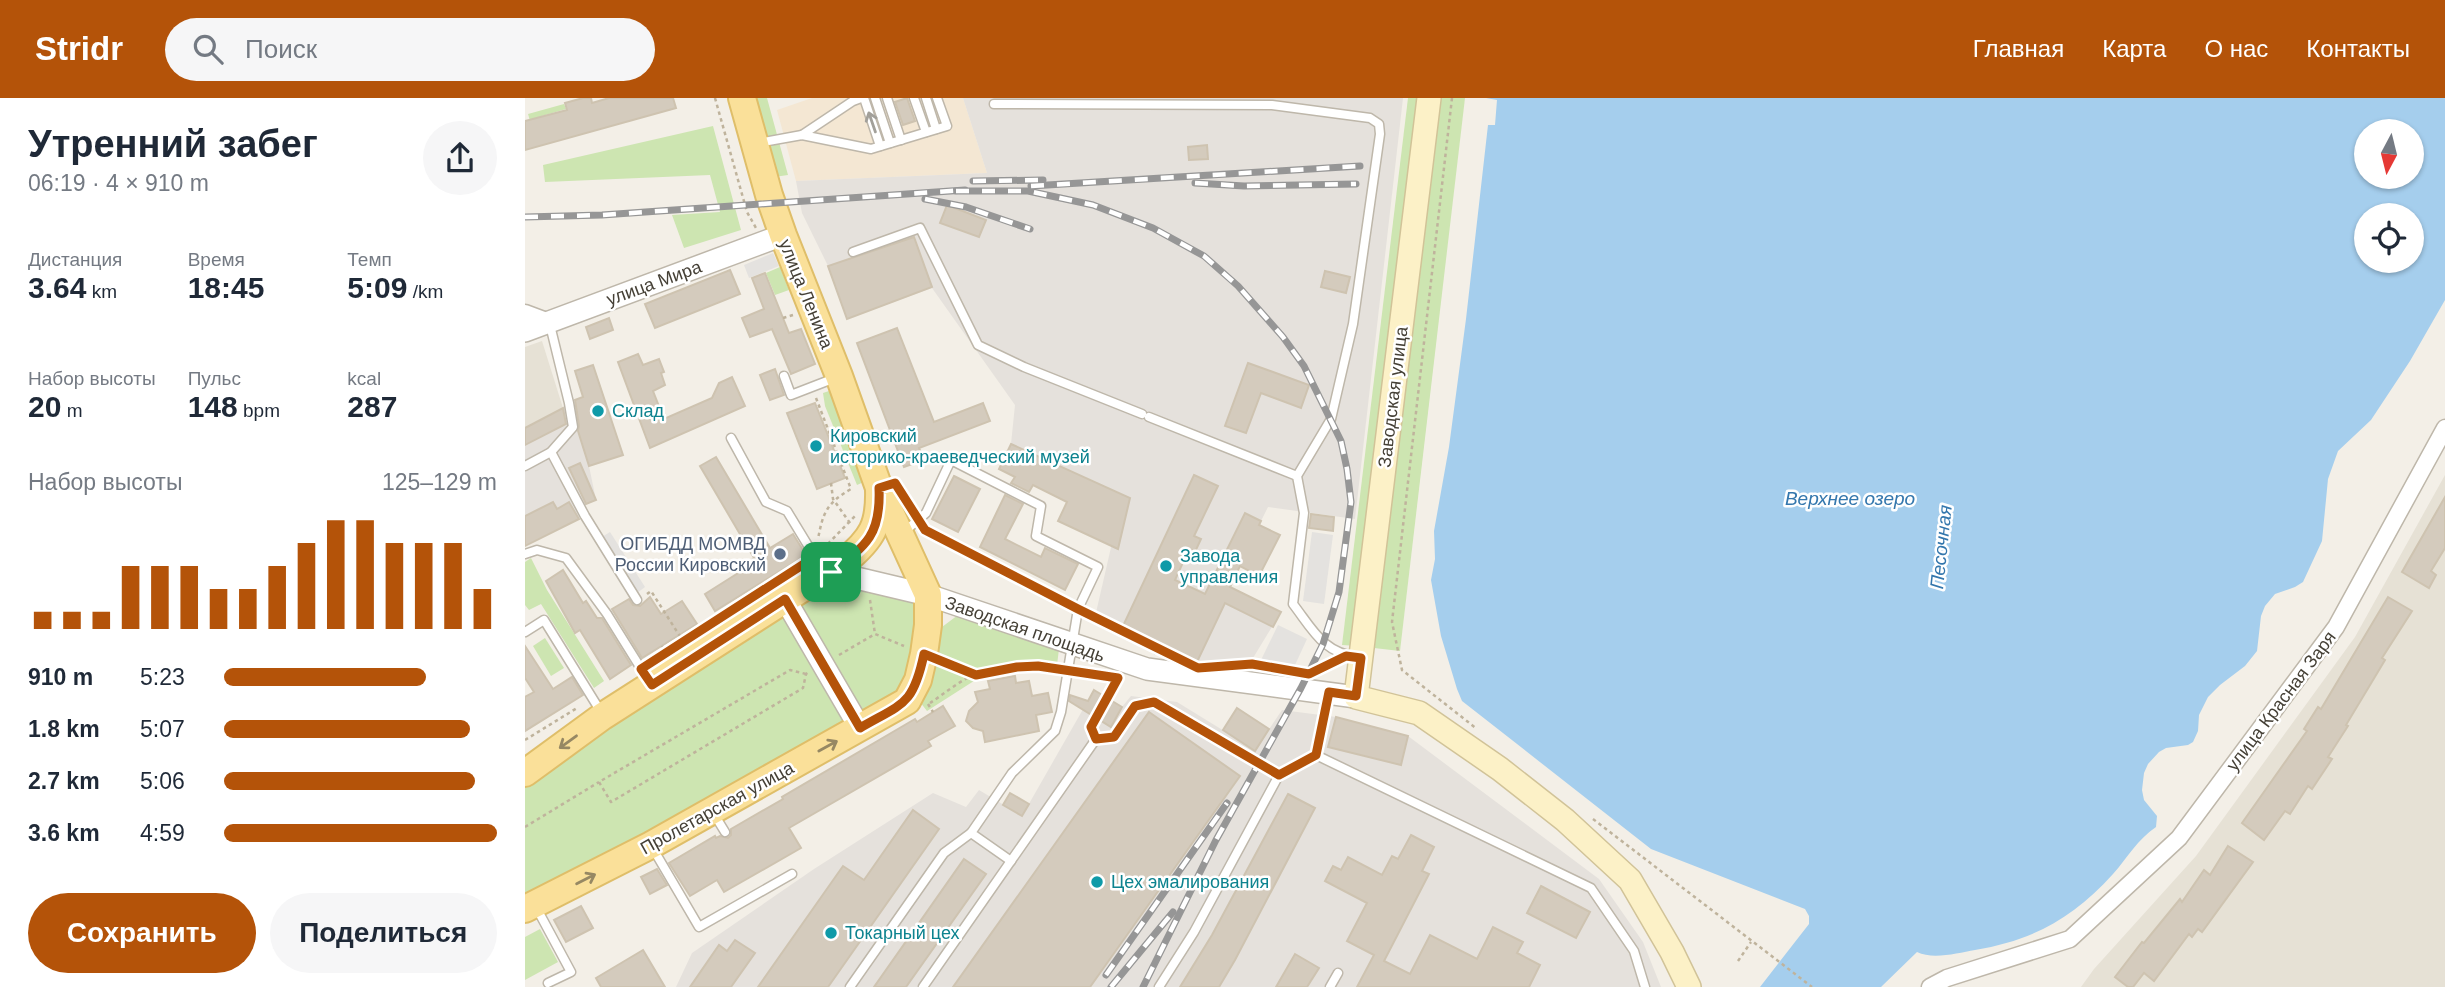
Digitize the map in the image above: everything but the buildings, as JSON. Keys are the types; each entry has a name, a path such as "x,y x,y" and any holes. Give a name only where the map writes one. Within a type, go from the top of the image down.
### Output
{"main road":[{"name":"улица Ленина","path":"742,98 783,235 839,376 879,488 909,528 928,595"},
{"name":"Заводская улица","path":"1356,696 1353,657 1429,98"},
{"path":"525,773 599,707 646,677 785,599 823,564 861,548 874,531 880,511 879,488"},
{"name":"Заводская площадь","path":"918,705 918,680 928,625 928,595"},
{"path":"1356,696 1419,713 1500,769 1565,820 1630,880 1689,987"},
{"name":"Пролетарская улица","path":"530,907 651,845 718,822 860,728 918,705"}],"street":[{"name":"улица Мира","path":"525,331 783,235"},
{"path":"525,313 549,322"},
{"name":"улица Красная Заря","path":"1930,987 1947,978 2070,939 2179,838 2336,627 2445,428"},
{"path":"823,564 928,595"},
{"name":"Заводская площадь","path":"928,595 1147,669 1356,696"},
{"path":"785,599 860,728"},
{"path":"928,625 941,613 957,605"}],"lane":[{"path":"802,135 853,101 862,98 880,146"},
{"path":"875,98 890,143"},
{"path":"887,98 901,140"},
{"path":"914,98 926,132"},
{"path":"926,98 936,129"},
{"path":"755,144 802,135 871,149 947,126 937,98"},
{"path":"993,104 1272,105 1370,118 1379,124 1380,134 1353,324 1331,419 1297,476 1304,513 1293,604 1323,644 1353,657"},
{"path":"853,252 920,228 978,345 1024,367 1297,476"},
{"path":"525,466 551,452 573,427 549,322"},
{"path":"784,376 791,395 839,376"},
{"path":"731,438 766,502 787,510 823,564"},
{"path":"551,452 585,516 636,600"},
{"path":"850,987 944,853 971,833 1012,773 1055,731 1061,712 1078,609 1098,567 1036,536 1041,506 951,460 926,513 909,528"},
{"path":"525,554 537,550 566,558 607,614 646,677"},
{"path":"525,632 544,620 599,707"},
{"path":"1159,987 1195,932 1279,775 1316,755 1329,692"},
{"path":"923,987 1096,739 1114,737 1135,706 1154,702 1279,775"},
{"path":"1316,755 1591,888 1634,951 1645,987"},
{"path":"971,833 1011,861"},
{"path":"651,845 699,927 792,874"},
{"path":"530,907 571,972 548,983"},
{"path":"1330,987 1338,973"}],"path":[{"path":"715,98 747,212"},
{"path":"1452,98 1392,622 1402,670 1482,733"},
{"path":"783,318 799,313"},
{"path":"823,564 860,511"},
{"path":"909,528 925,530 1167,653"},
{"path":"636,600 651,591 684,642 666,653 646,677"},
{"path":"829,660 876,634 976,675"},
{"path":"662,646 666,653"},
{"path":"1147,669 1157,647"},
{"path":"1309,674 1353,657"},
{"path":"918,705 976,675 1017,667 1038,666 1118,678 1091,727 1096,739"},
{"path":"599,782 611,802 803,688 806,674 817,667"},
{"path":"525,827 790,670 806,674"},
{"path":"918,705 933,712"},
{"path":"525,740 599,707"},
{"path":"1587,814 1812,987"},
{"path":"1738,961 1751,942"}],"shaded area":[{"path":"812,98 963,98 987,173 796,181 777,110"},
{"path":"963,98 1403,98 1355,519 1268,507 1259,525 1280,535 1259,576 1240,566 1230,587 1281,612 1253,658 1197,663 1095,617 1123,495 1011,444 1015,405 932,288 847,319 828,266 802,213 796,181 987,173"},
{"path":"773,253 779,266 749,278 744,265"},
{"path":"542,341 563,408 525,427 525,347"},
{"path":"583,397 605,461 589,466 596,500 584,505 585,516 525,546 525,428"},
{"path":"2445,475 2445,987 2081,987 2094,969 2196,856 2355,637"},
{"path":"610,532 645,587 637,593 602,537"},
{"path":"1312,532 1333,535 1324,604 1303,601"},
{"path":"1278,625 1307,639 1295,665 1261,660"},
{"path":"1094,690 1122,707 1131,696 1177,702 1255,750 1282,710 1336,717 1408,736 1599,879 1643,942 1661,987 676,987 692,953 814,869 933,793 966,807 979,790 1022,816"}],"green space":[{"path":"752,98 767,98 788,175 774,177"},
{"path":"1408,98 1424,98 1358,646 1342,645"},
{"path":"1438,98 1465,98 1400,651 1374,648"},
{"path":"564,104 566,109 542,116 549,142 534,134 528,114"},
{"path":"713,126 741,230 684,248 672,215 720,212 710,175 545,182 543,165"},
{"path":"780,267 789,290 775,295 766,273"},
{"path":"829,391 866,481 857,485 825,406 823,393"},
{"path":"531,558 547,590 604,681 594,688 541,604 529,610 525,605 525,562"},
{"path":"835,581 918,603 919,625 902,692 630,844 525,897 525,783 564,754"},
{"path":"958,615 1059,649 1056,673 1025,670 977,679 927,711 920,702 938,630"},
{"path":"545,638 564,668 551,676 533,646"},
{"path":"540,929 558,962 525,980 525,937"}],"water":[{"name":"Верхнее озеро","path":"1486,98 2445,98 2445,300 2410,361 2371,420 2338,451 2328,479 2322,541 2303,582 2275,594 2265,606 2261,616 2257,651 2245,666 2208,697 2199,715 2198,731 2193,742 2166,748 2148,764 2142,790 2144,800 2157,816 2156,827 2138,843 2098,889 2067,915 2034,933 1996,946 1946,955 1917,952 1881,987 1760,987 1809,924 1805,909 1651,849 1462,701 1441,636 1431,580 1435,559 1434,531 1449,447 1488,125 1495,125 1497,100"}],"railway":[{"path":"1031,186 1360,166"},
{"path":"973,181 1043,180"},
{"path":"1195,183 1244,186 1356,184"},
{"path":"525,217 602,215 965,190"},
{"path":"956,191 1028,191 1093,205 1153,228 1204,256 1238,286 1283,337 1304,366 1341,441 1351,502 1339,592 1323,644 1216,840 1143,987"},
{"path":"925,199 966,207 1030,229"},
{"path":"1106,975 1227,803"},
{"path":"1111,987 1173,912"}],"place":[{"name":"Склад","path":"598,411"},
{"name":"Кировский историко-краеведческий музей","path":"816,446"},
{"name":"ОГИБДД МОМВД России Кировский","path":"780,554"},
{"name":"Завода управления","path":"1166,566"},
{"name":"Цех эмалирования","path":"1097,882"},
{"name":"Токарный цех","path":"831,933"}],"route":[{"path":"895,483 925,530 1198,668 1252,664 1309,674 1346,656 1361,658 1356,696 1329,692 1316,755 1279,775 1154,702 1135,706 1114,737 1096,739 1091,727 1118,678 1038,666 976,675 924,654 918,680 907,701 860,728 785,599 652,685 641,669 815,557 831,572 861,548 874,531 880,511 879,488 895,483"}],"water label":[{"name":"Песочная","path":"1941,547"}]}
